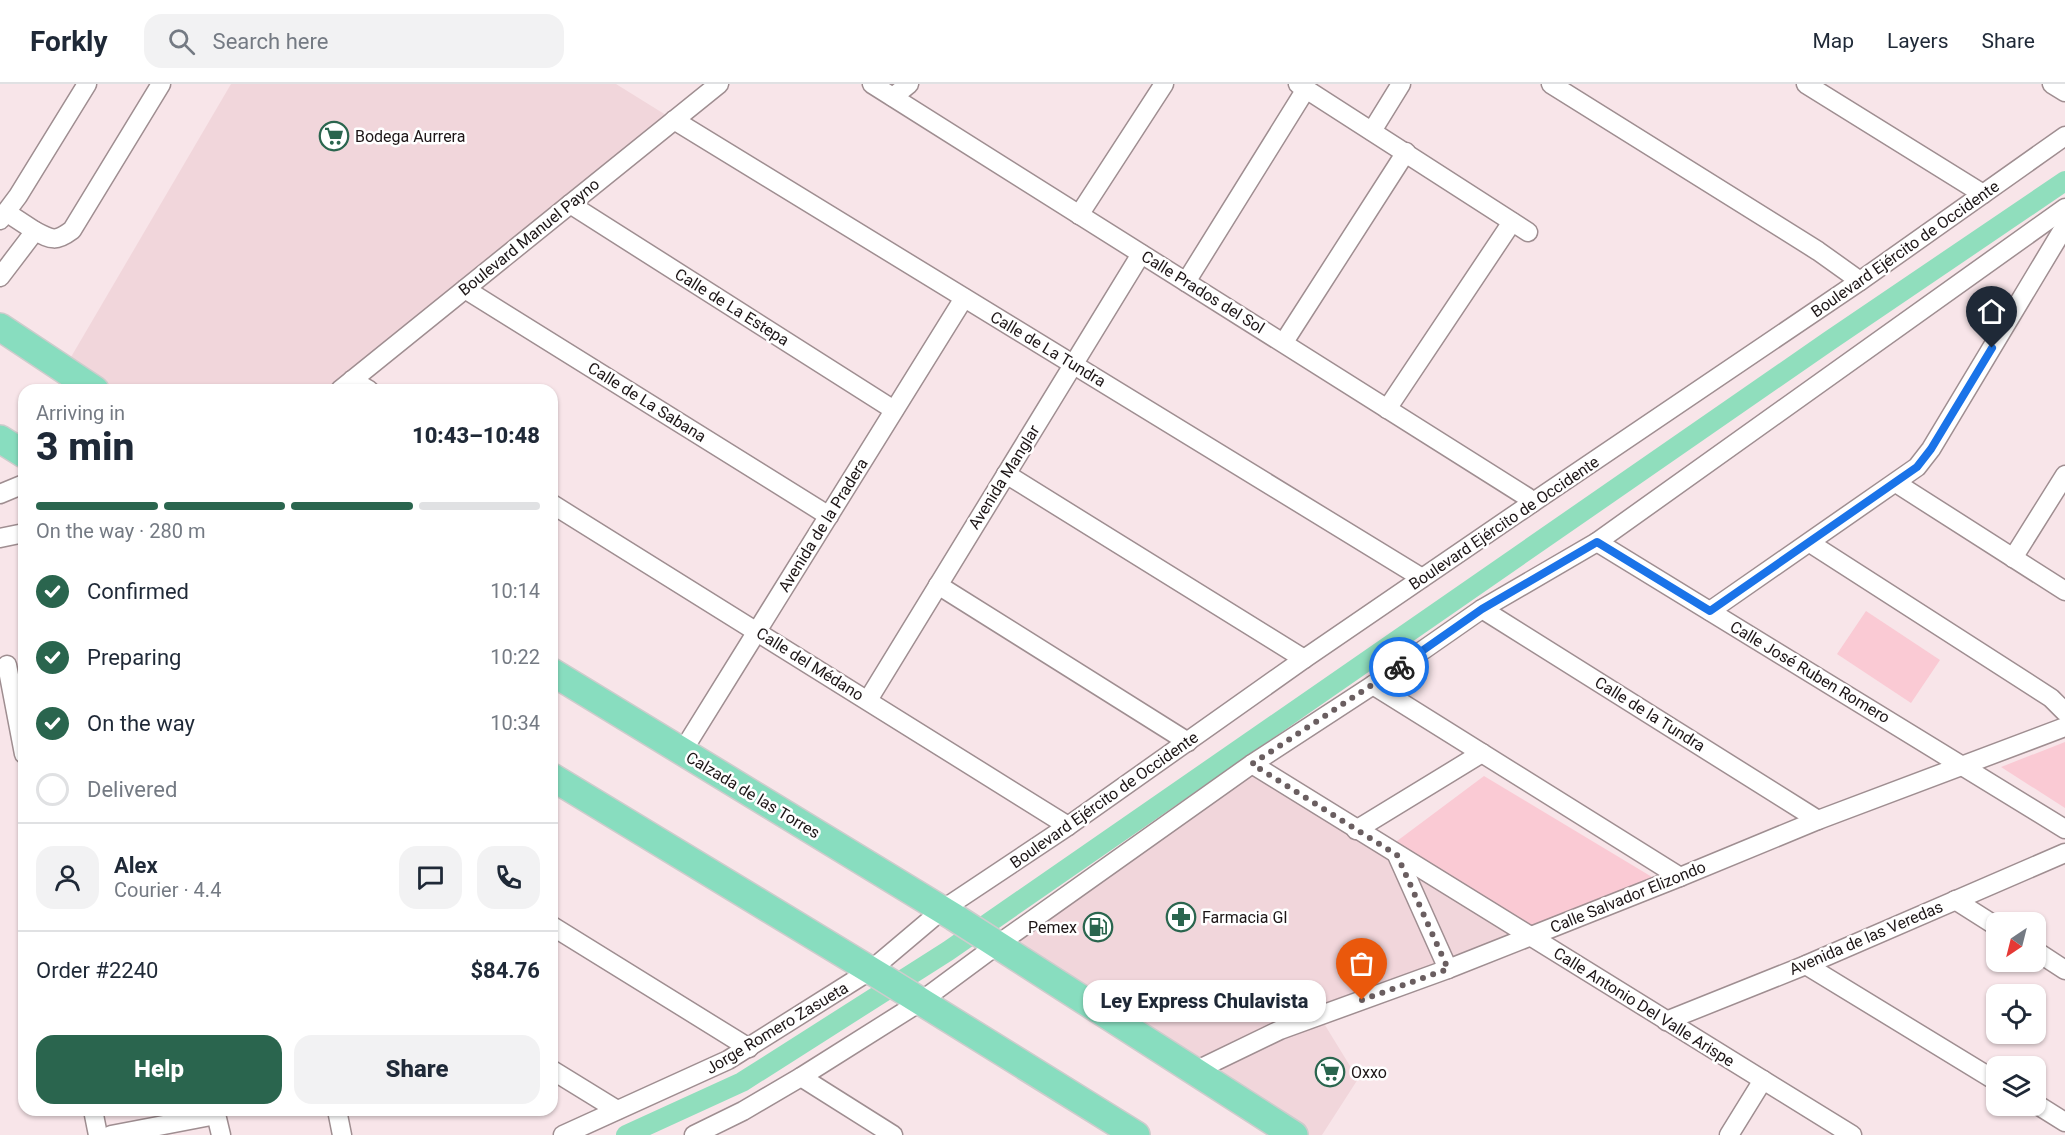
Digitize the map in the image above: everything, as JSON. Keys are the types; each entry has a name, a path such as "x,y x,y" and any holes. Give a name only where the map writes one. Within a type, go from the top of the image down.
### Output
{"main road":[{"path":"0,327 85,384"},
{"path":"0,439 18,450"},
{"name":"Calzada de las Torres","path":"558,676 989,940"},
{"path":"558,781 1136,1135"},
{"path":"989,940 1294,1135"}],"street":[{"path":"87,84 18,196 3,216 50,239 61,238 72,230 161,84"},
{"name":"Boulevard Manuel Payno","path":"347,384 719,84"},
{"name":"Calle Prados del Sol","path":"872,84 1284,342 1527,497 1532,503"},
{"path":"893,97 909,84"},
{"path":"1079,215 1164,84"},
{"path":"1372,131 1401,84"},
{"path":"1806,84 1983,194"},
{"path":"2052,84 2065,92"},
{"path":"1555,85 1818,251 1860,281"},
{"path":"1186,282 1302,86 1528,232"},
{"name":"Calle de La Tundra","path":"674,120 1422,578"},
{"name":"Boulevard Ejército de Occidente","path":"948,914 1304,659 1860,281 2065,136"},
{"path":"1284,342 1406,152"},
{"name":"Calle de La Estepa","path":"570,204 894,410"},
{"path":"694,1135 743,1111 801,1077 989,940 1373,685 1482,609 1597,542 2065,208"},
{"path":"1388,409 1512,222"},
{"path":"1710,611 1917,467 1931,449 2065,226"},
{"path":"0,277 35,231"},
{"name":"Avenida Manglar","path":"868,700 1141,254"},
{"name":"Calle de La Sabana","path":"465,289 829,516"},
{"name":"Avenida de la Pradera","path":"682,752 964,298"},
{"path":"1006,474 1304,659"},
{"path":"2013,558 2065,475"},
{"path":"1896,483 2065,591"},
{"path":"0,494 18,486"},
{"name":"Calle del Médano","path":"558,508 1068,826"},
{"path":"0,538 18,534"},
{"name":"Calle José Ruben Romero","path":"1597,542 2065,829"},
{"path":"1810,543 2051,698 2065,712"},
{"path":"938,585 1188,742"},
{"name":"Calle de la Tundra","path":"1482,609 1818,820"},
{"path":"10,664 18,715"},
{"path":"1373,685 1680,877"},
{"name":"Calle Salvador Elizondo","path":"1193,1072 1280,1030 1448,969 1818,820 2065,727"},
{"path":"1356,830 1482,753"},
{"name":"Calle Antonio Del Valle Arispe","path":"1252,764 1852,1135"},
{"name":"Avenida de las Veredas","path":"1666,1020 1806,965 2065,853"},
{"path":"1397,855 1448,969"},
{"path":"1955,900 1986,920"},
{"name":"Jorge Romero Zasueta","path":"563,1135 690,1079 749,1048 875,973 948,914"},
{"path":"558,930 749,1048"},
{"path":"2046,958 2065,970"},
{"path":"1806,965 1986,1075"},
{"path":"558,1074 618,1110"},
{"path":"801,1077 893,1135"},
{"path":"1729,1135 1763,1080"},
{"path":"2046,1110 2065,1122"},
{"path":"94,1116 98,1135"},
{"path":"111,1135 202,1116"},
{"path":"217,1116 220,1135"},
{"path":"338,1116 342,1135"}],"shaded area":[{"path":"231,84 616,84 674,120 347,384 88,384 64,369"},
{"path":"1866,611 1940,660 1911,703 1837,654"},
{"path":"2065,742 2065,808 2001,767"},
{"path":"1252,764 1528,936 1320,1017 1358,1079 1322,1135 1295,1135 997,946"},
{"path":"1484,776 1657,880 1534,929 1393,844"}],"waterway":[{"path":"626,1135 742,1082 948,951 1829,341 2065,181"}],"way so far":[{"path":"1362,1000 1448,969 1397,855 1252,764 1399,667"}],"place":[{"name":"Bodega Aurrera","path":"334,136"},
{"name":"Farmacia GI","path":"1181,917"},
{"name":"Pemex","path":"1098,927"},
{"name":"Ley Express Chulavista","path":"1362,1000"},
{"name":"Oxxo","path":"1330,1072"}],"route":[{"path":"1399,667 1482,609 1597,542 1710,611 1917,467 1931,449 1992,348"}]}
